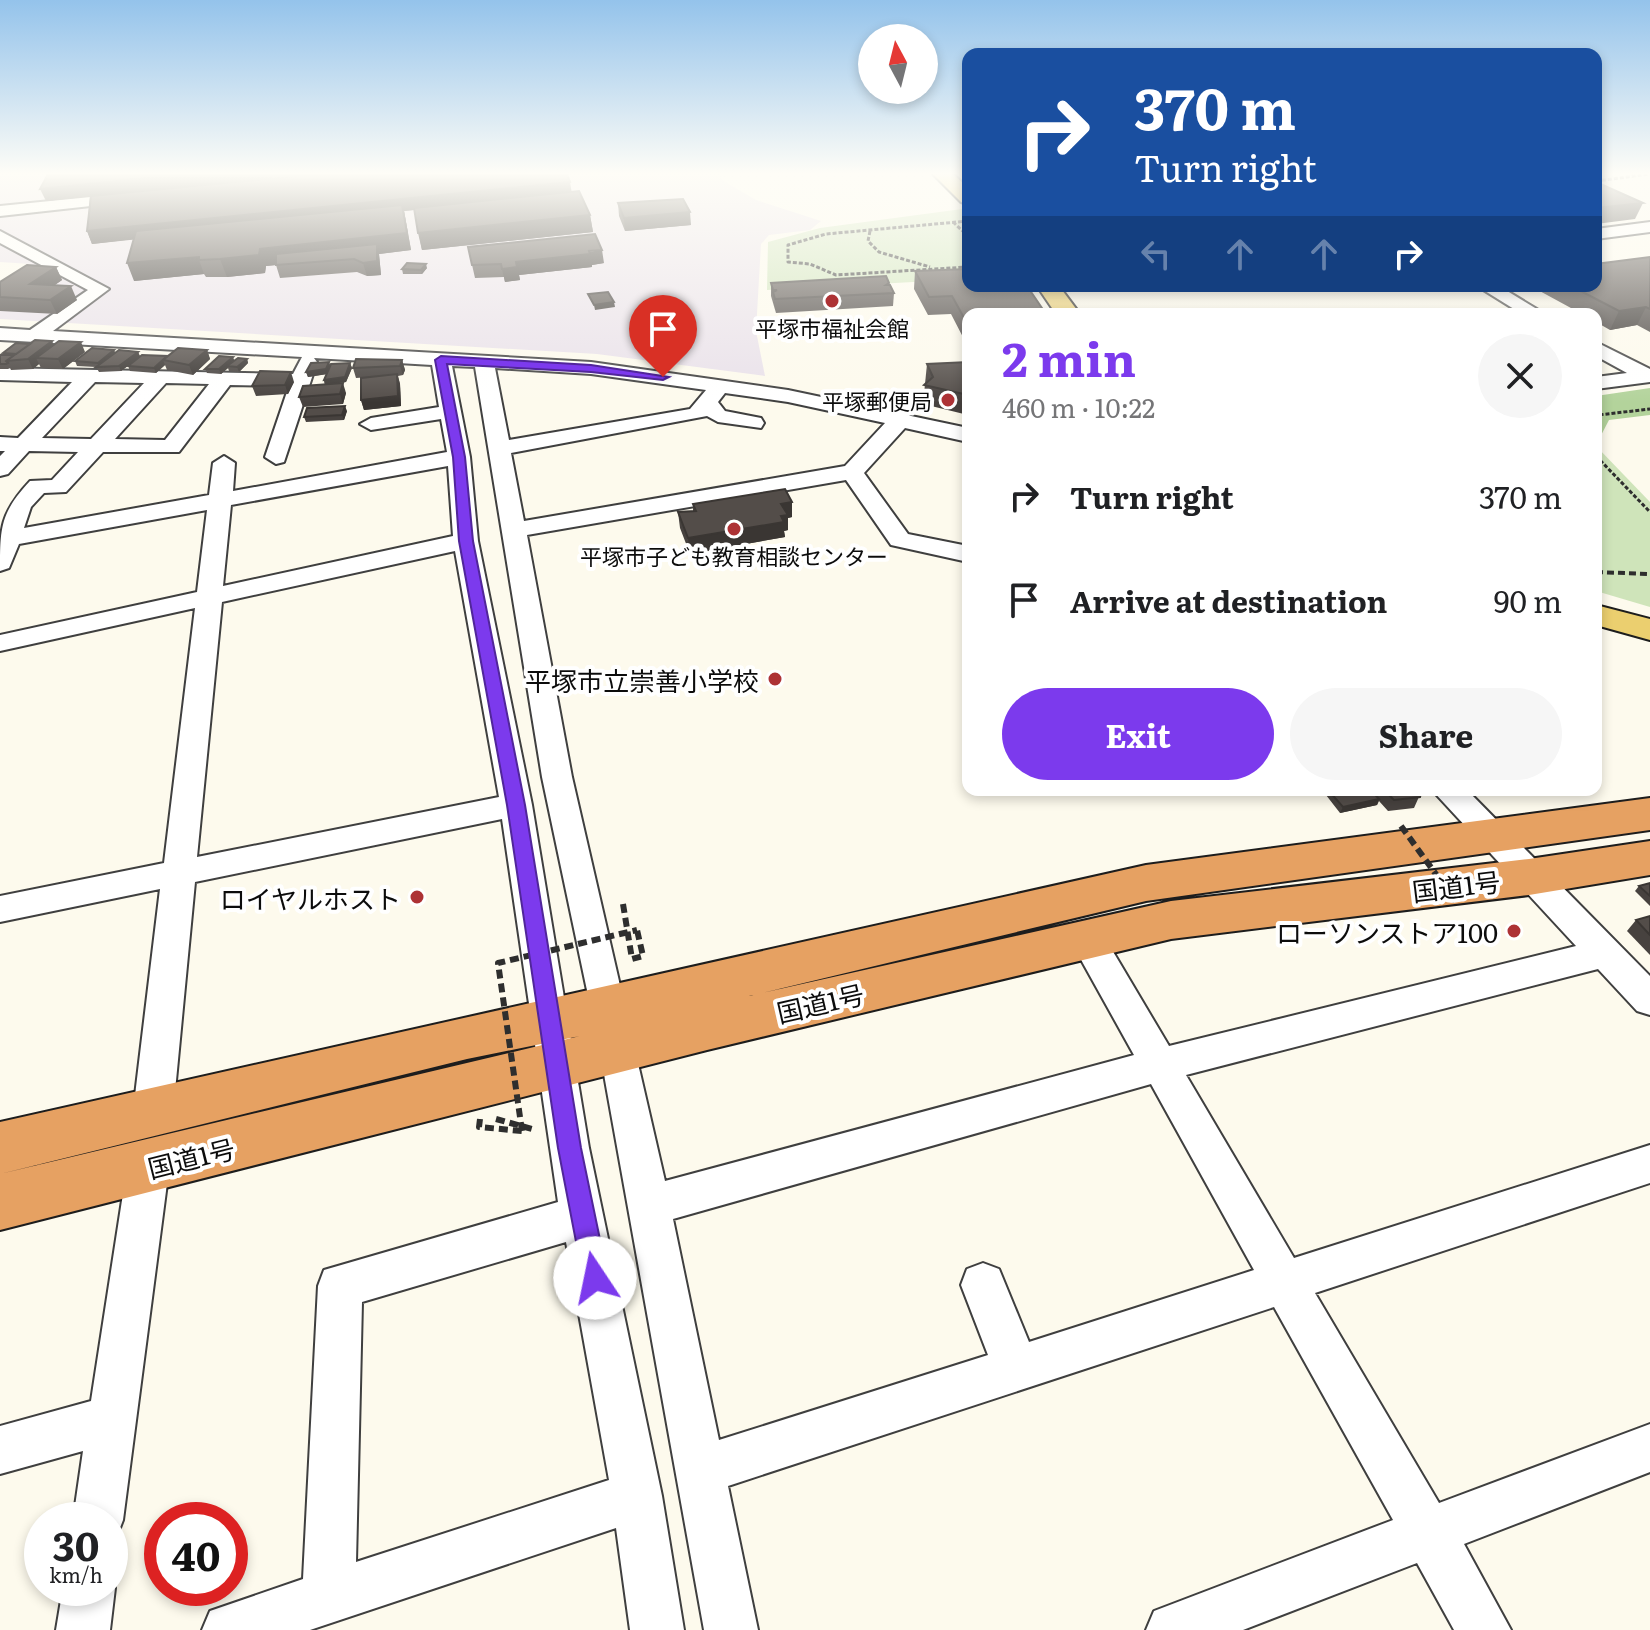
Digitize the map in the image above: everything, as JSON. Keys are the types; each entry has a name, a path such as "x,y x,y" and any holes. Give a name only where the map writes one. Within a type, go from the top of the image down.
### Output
{"highway":[{"name":"国道1号","path":"614,1030 1146,883 1650,814"},
{"name":"国道1号","path":"0,1202 148,1168 552,1043 614,1030 1171,920 1529,877 1650,858"},
{"name":"国道1号","path":"0,1148 467,1037 552,1043"}],"main road":[{"path":"1602,617 1650,630"}],"street":[{"path":"27,250 100,289 34,336"},
{"path":"1497,292 1525,308"},
{"path":"0,334 591,368 721,385 962,434"},
{"path":"1602,351 1648,376"},
{"path":"276,457 310,352"},
{"path":"441,360 459,457 466,541 516,805 552,1043 637,1496 657,1630"},
{"path":"484,362 557,777 650,1205 731,1630"},
{"path":"0,391 9,374 302,380"},
{"path":"0,469 89,376"},
{"path":"1602,382 1648,376"},
{"path":"0,563 4,539 20,505 38,486 58,487 161,377"},
{"path":"0,444 171,447 225,378"},
{"path":"497,449 697,414 721,385"},
{"path":"707,403 718,416 753,423"},
{"path":"371,424 451,411"},
{"path":"513,530 852,472 901,419"},
{"path":"4,539 459,457"},
{"path":"153,1112 224,463"},
{"path":"852,472 900,540 962,553"},
{"path":"0,643 466,541"},
{"path":"1453,796 1650,1000"},
{"path":"0,909 516,805"},
{"path":"1087,938 1484,1630"},
{"path":"650,1205 1160,1065 1604,953"},
{"path":"702,1470 1650,1164"},
{"path":"101,1502 148,1168"},
{"path":"329,1597 340,1286 583,1216"},
{"path":"983,1285 1016,1368"},
{"path":"0,1450 113,1419"},
{"path":"1173,1630 1650,1448"},
{"path":"229,1630 637,1496"},
{"path":"83,1630 86,1606"}],"path":[{"path":"788,250 788,262 810,264 836,275 962,267"},
{"path":"877,250 932,268"},
{"path":"1602,415 1650,409"},
{"path":"1602,462 1650,512"},
{"path":"1602,572 1650,574"},
{"path":"1401,826 1456,902"},
{"path":"532,1129 512,1121 480,1116 479,1127 522,1131 498,963 637,930 643,956 632,959 623,904"}],"shaded area":[{"path":"0,250 761,250 756,331 765,376 597,354 0,319 0,285 31,264 0,262"}],"green space":[{"path":"768,250 962,250 962,279 767,290"},
{"path":"1650,388 1650,415 1609,420 1602,433 1602,395"},
{"path":"1602,452 1650,502 1650,607 1602,593"}],"building":[{"path":"131,250 260,250 259,255 220,259 199,260 199,257 127,263"},
{"path":"377,250 377,261 363,263 354,259 276,265 276,254"},
{"path":"469,250 601,250 516,262 517,267 502,269 501,264 472,265"},
{"path":"1650,257 1650,309 1619,311 1583,292 1602,292 1602,263"},
{"path":"407,263 426,264 421,270 402,269"},
{"path":"27,265 56,267 30,284 71,286 50,300 0,297 0,282"},
{"path":"962,269 962,292 1031,292 1042,308 962,308 962,314 952,296 929,297 915,271"},
{"path":"886,276 889,283 886,285 890,285 894,293 775,299 773,292 777,290 773,290 771,283"},
{"path":"608,292 614,302 594,305 588,294"},
{"path":"35,340 52,341 28,359 6,361"},
{"path":"59,341 81,342 58,359 36,358"},
{"path":"16,343 30,344 16,354 3,353"},
{"path":"92,348 114,350 98,363 75,361"},
{"path":"178,348 207,350 189,365 163,360"},
{"path":"119,350 138,352 119,366 96,367"},
{"path":"0,355 14,355 6,361 8,363 0,364"},
{"path":"142,355 167,356 154,368 128,366"},
{"path":"219,356 233,357 219,369 205,369"},
{"path":"238,358 247,359 237,367 227,366"},
{"path":"356,359 402,360 400,366 353,368"},
{"path":"329,362 326,369 306,372 311,363"},
{"path":"962,362 962,394 924,385 933,377 927,364"},
{"path":"350,363 345,377 324,380 331,364"},
{"path":"260,371 291,372 285,385 252,386"},
{"path":"397,374 398,396 361,400 361,378"},
{"path":"343,383 340,394 299,397 303,386"},
{"path":"345,406 342,415 304,417 307,408"},
{"path":"785,489 792,502 781,504 788,515 781,516 784,522 688,538 678,512 696,511 693,504"},
{"path":"1333,796 1376,796 1379,799 1343,807"},
{"path":"1390,796 1420,796 1420,797 1394,800"},
{"path":"1650,883 1650,896 1639,886"},
{"path":"1650,916 1650,935 1636,920"}],"place":[{"name":"平塚市福祉会館","path":"832,301"},
{"name":"平塚郵便局","path":"948,400"},
{"name":"平塚市子ども教育相談センター","path":"734,529"},
{"name":"平塚市立崇善小学校","path":"775,679"},
{"name":"ロイヤルホスト","path":"417,897"},
{"name":"ローソンストア100","path":"1514,931"}],"route":[{"path":"595,1278 569,1148 516,805 466,541 459,457 441,360 591,368 663,377"}]}
